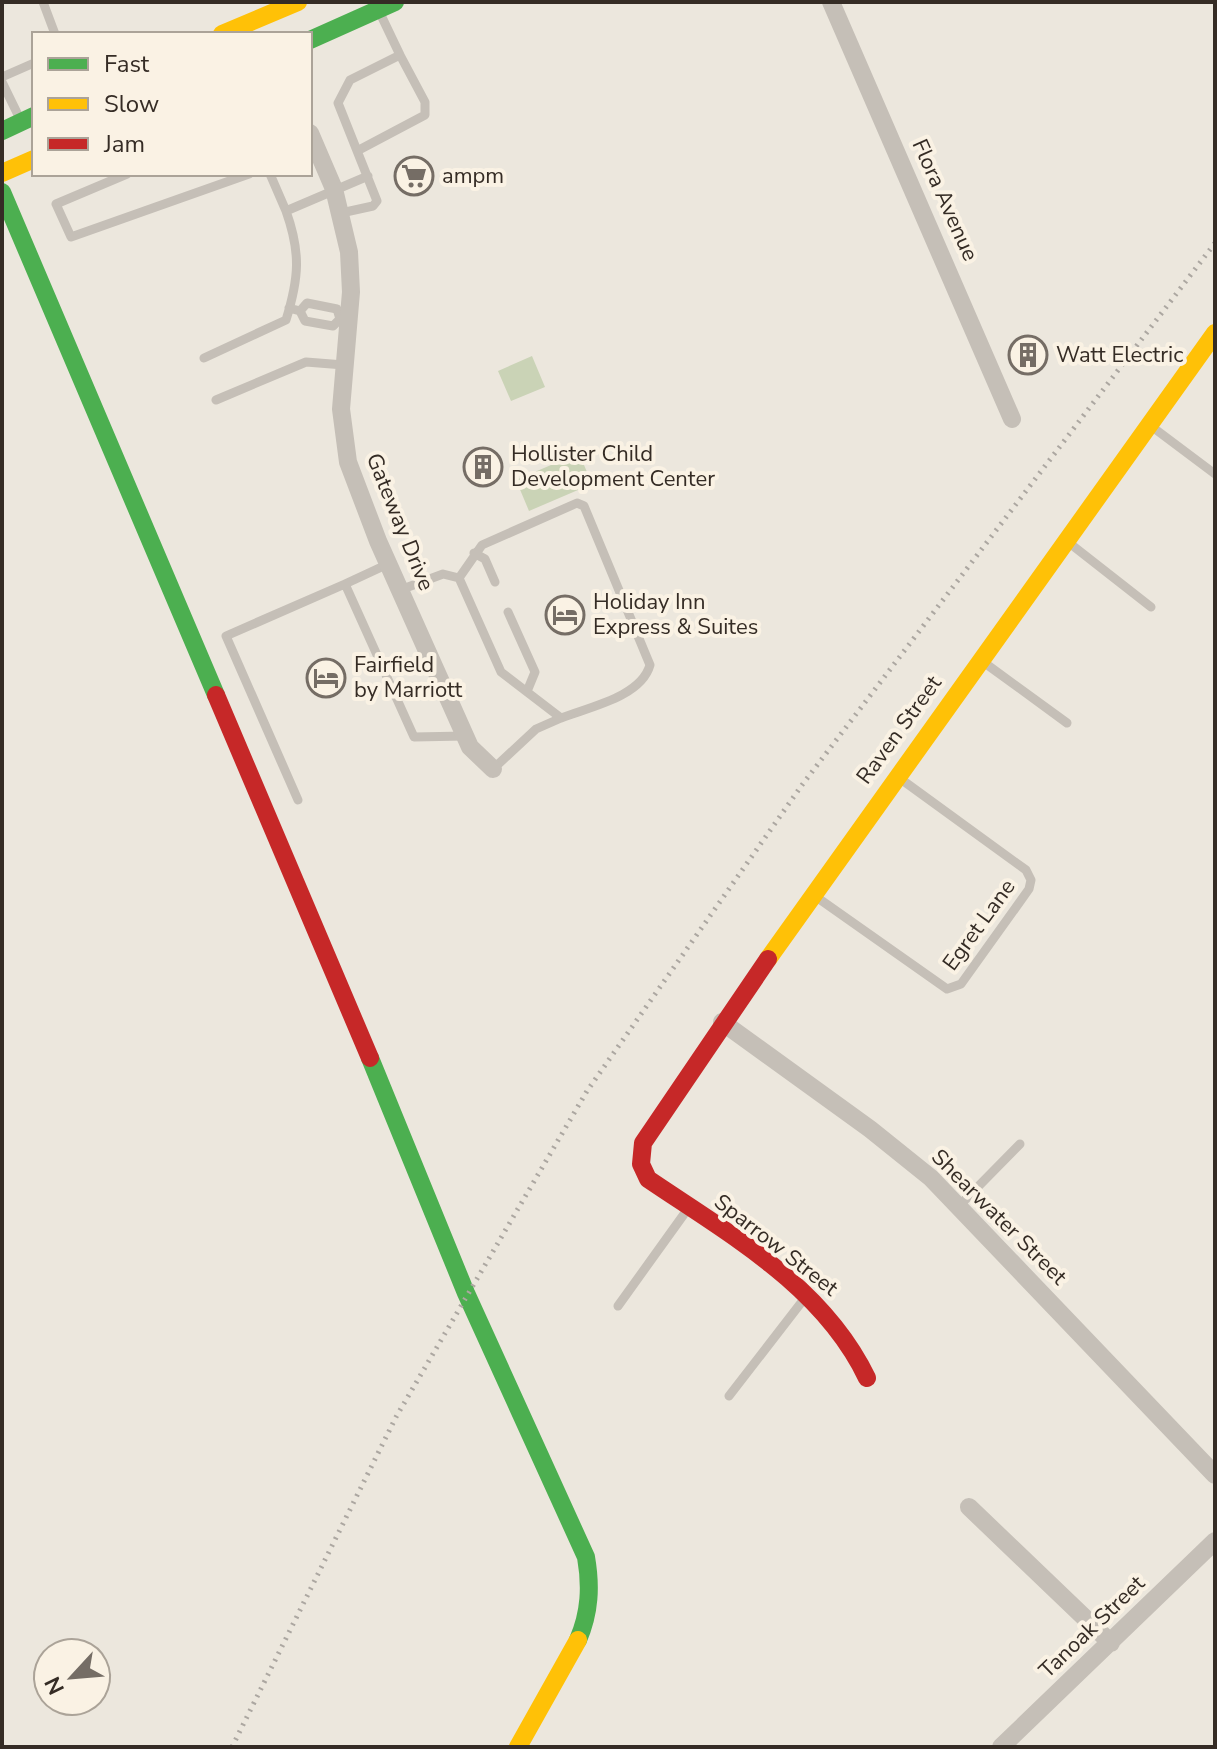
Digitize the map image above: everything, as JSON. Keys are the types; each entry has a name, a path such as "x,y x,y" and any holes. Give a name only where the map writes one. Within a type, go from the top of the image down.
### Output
{"street":[{"path":"227,32 298,2"},
{"name":"Flora Avenue","path":"831,2 1012,419"},
{"path":"312,39 387,6"},
{"path":"266,16 271,32"},
{"path":"2,131 28,119"},
{"name":"Gateway Drive","path":"312,138 334,189 349,252 341,409 348,462 388,564 470,747 493,769"},
{"path":"2,173 32,160"},
{"path":"2,192 439,1221 466,1293 586,1557 592,1576 590,1606 563,1667 518,1747"},
{"name":"Raven Street","path":"641,1164 643,1143 722,1022 1215,333"},
{"name":"Shearwater Street","path":"722,1022 870,1129 931,1178 1215,1475"},
{"name":"Sparrow Street","path":"641,1164 648,1179 806,1296 845,1335 859,1355 867,1378"},
{"path":"969,1507 1111,1643"},
{"name":"Tanoak Street","path":"1001,1747 1215,1541"}],"lane":[{"path":"43,2 54,32"},
{"path":"357,151 425,115 425,102 400,55 387,6"},
{"path":"341,213 377,203 338,103 344,89 362,72 400,55"},
{"path":"28,119 2,79 32,64"},
{"path":"122,176 56,204 71,237 243,176"},
{"path":"204,358 286,320 299,279 293,231 271,176"},
{"path":"286,211 368,176"},
{"path":"289,308 300,311 305,321 333,326 345,320 337,309 307,303 300,311"},
{"path":"216,400 306,362 344,365"},
{"path":"1149,424 1215,474"},
{"path":"459,578 482,545 577,503 584,506 650,665 647,676 637,685 536,729 493,769"},
{"path":"1065,539 1151,607"},
{"path":"474,553 485,559 495,582"},
{"path":"298,800 226,636 388,564"},
{"path":"400,590 443,574 451,573 459,578 501,672 528,689 561,718"},
{"path":"345,584 414,737 465,736"},
{"path":"508,612 535,672 528,689"},
{"path":"979,659 1067,723"},
{"name":"Egret Lane","path":"812,894 947,989 961,984 1029,889 1031,880 1026,870 896,776"},
{"path":"958,1207 1020,1144"},
{"path":"618,1306 689,1208"},
{"path":"729,1396 806,1296"}],"green space":[{"path":"532,356 545,387 511,401 498,371"},
{"path":"579,453 592,484 529,511 516,480"}],"railway":[{"path":"232,1747 396,1417 587,1091 802,785 1215,243"}],"traffic: fast":[{"path":"312,39 395,2"},
{"path":"2,131 32,117"},
{"path":"2,192 216,695"},
{"path":"370,1058 466,1293 586,1557 588,1599 578,1640"}],"traffic: slow":[{"path":"227,32 298,2"},
{"path":"2,173 32,160"},
{"path":"768,959 1215,333"},
{"path":"518,1747 578,1640"}],"traffic: jam":[{"path":"216,695 370,1058"},
{"path":"768,959 643,1143 641,1164 648,1179 741,1242 800,1289 848,1345 867,1378"}],"place":[{"name":"ampm","path":"414,176"},
{"name":"Watt Electric","path":"1028,355"},
{"name":"Hollister Child Development Center","path":"483,467"},
{"name":"Holiday Inn Express & Suites","path":"565,615"},
{"name":"Fairfield by Marriott","path":"326,678"}]}
